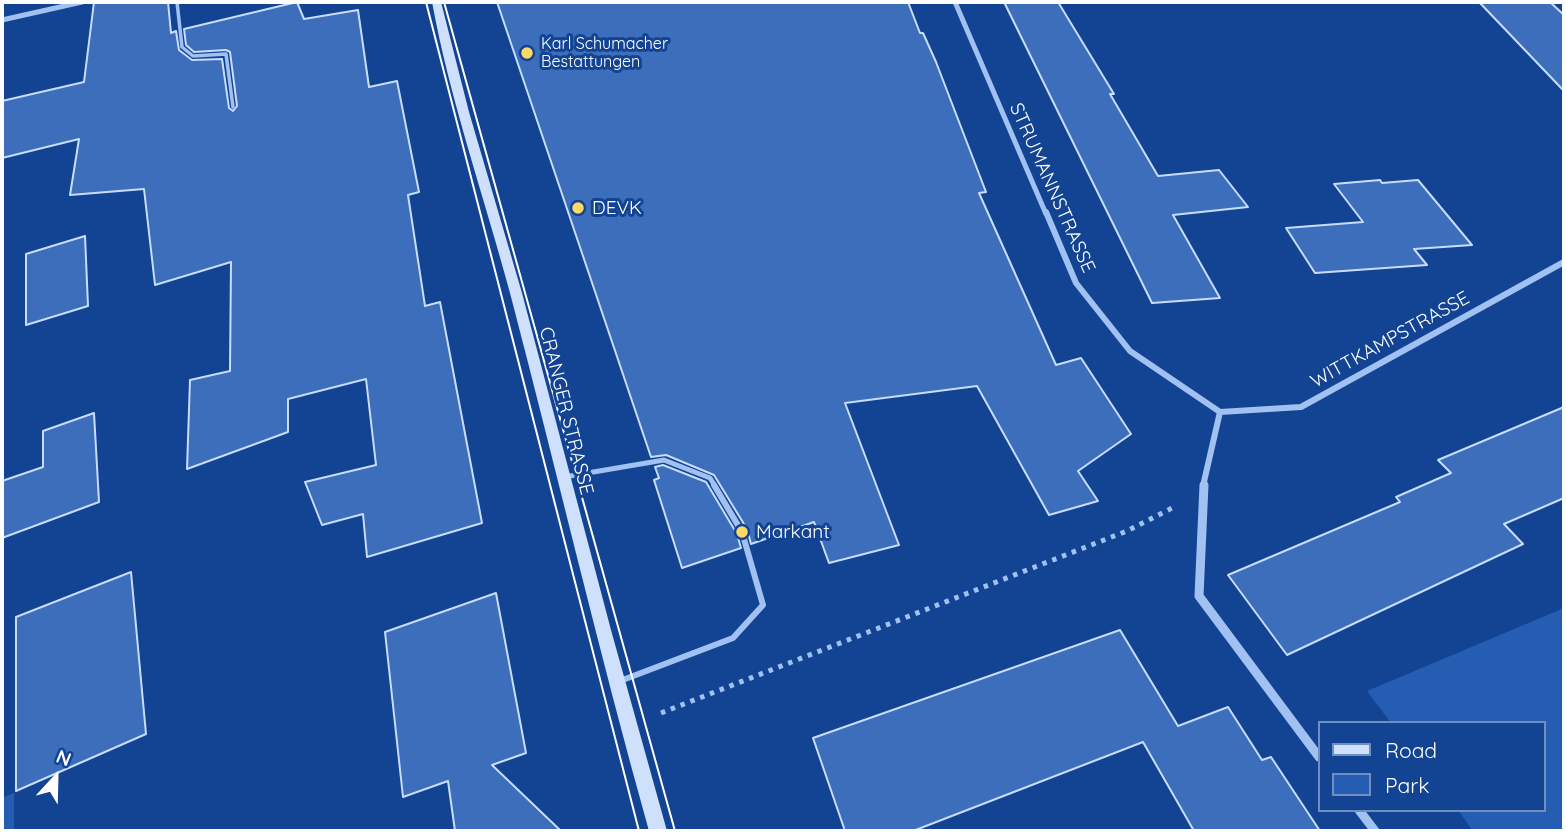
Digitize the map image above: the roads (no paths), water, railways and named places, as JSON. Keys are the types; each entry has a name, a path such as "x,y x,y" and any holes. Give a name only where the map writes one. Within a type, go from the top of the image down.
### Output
{"main road":[{"name":"CRANGER STRASSE","path":"436,2 564,477 615,682 658,831"}],"street":[{"path":"2,20 82,2"},
{"name":"STRUMANNSTRASSE","path":"955,2 1076,283 1129,351 1220,412"},
{"name":"WITTKAMPSTRASSE","path":"1220,412 1301,407 1564,262"},
{"path":"1220,412 1202,493 1199,596 1318,756"},
{"path":"1361,812 1375,831"}],"lane":[{"path":"177,2 183,47 193,56 226,54 233,107"},
{"path":"564,477 664,460 710,478 742,532 763,605 733,638 615,682"}],"tram line":[{"path":"426,2 639,831"},
{"path":"444,2 675,831"}],"place":[{"name":"Karl Schumacher Bestattungen","path":"527,53"},
{"name":"DEVK","path":"578,208"},
{"name":"Markant","path":"742,532"}]}
